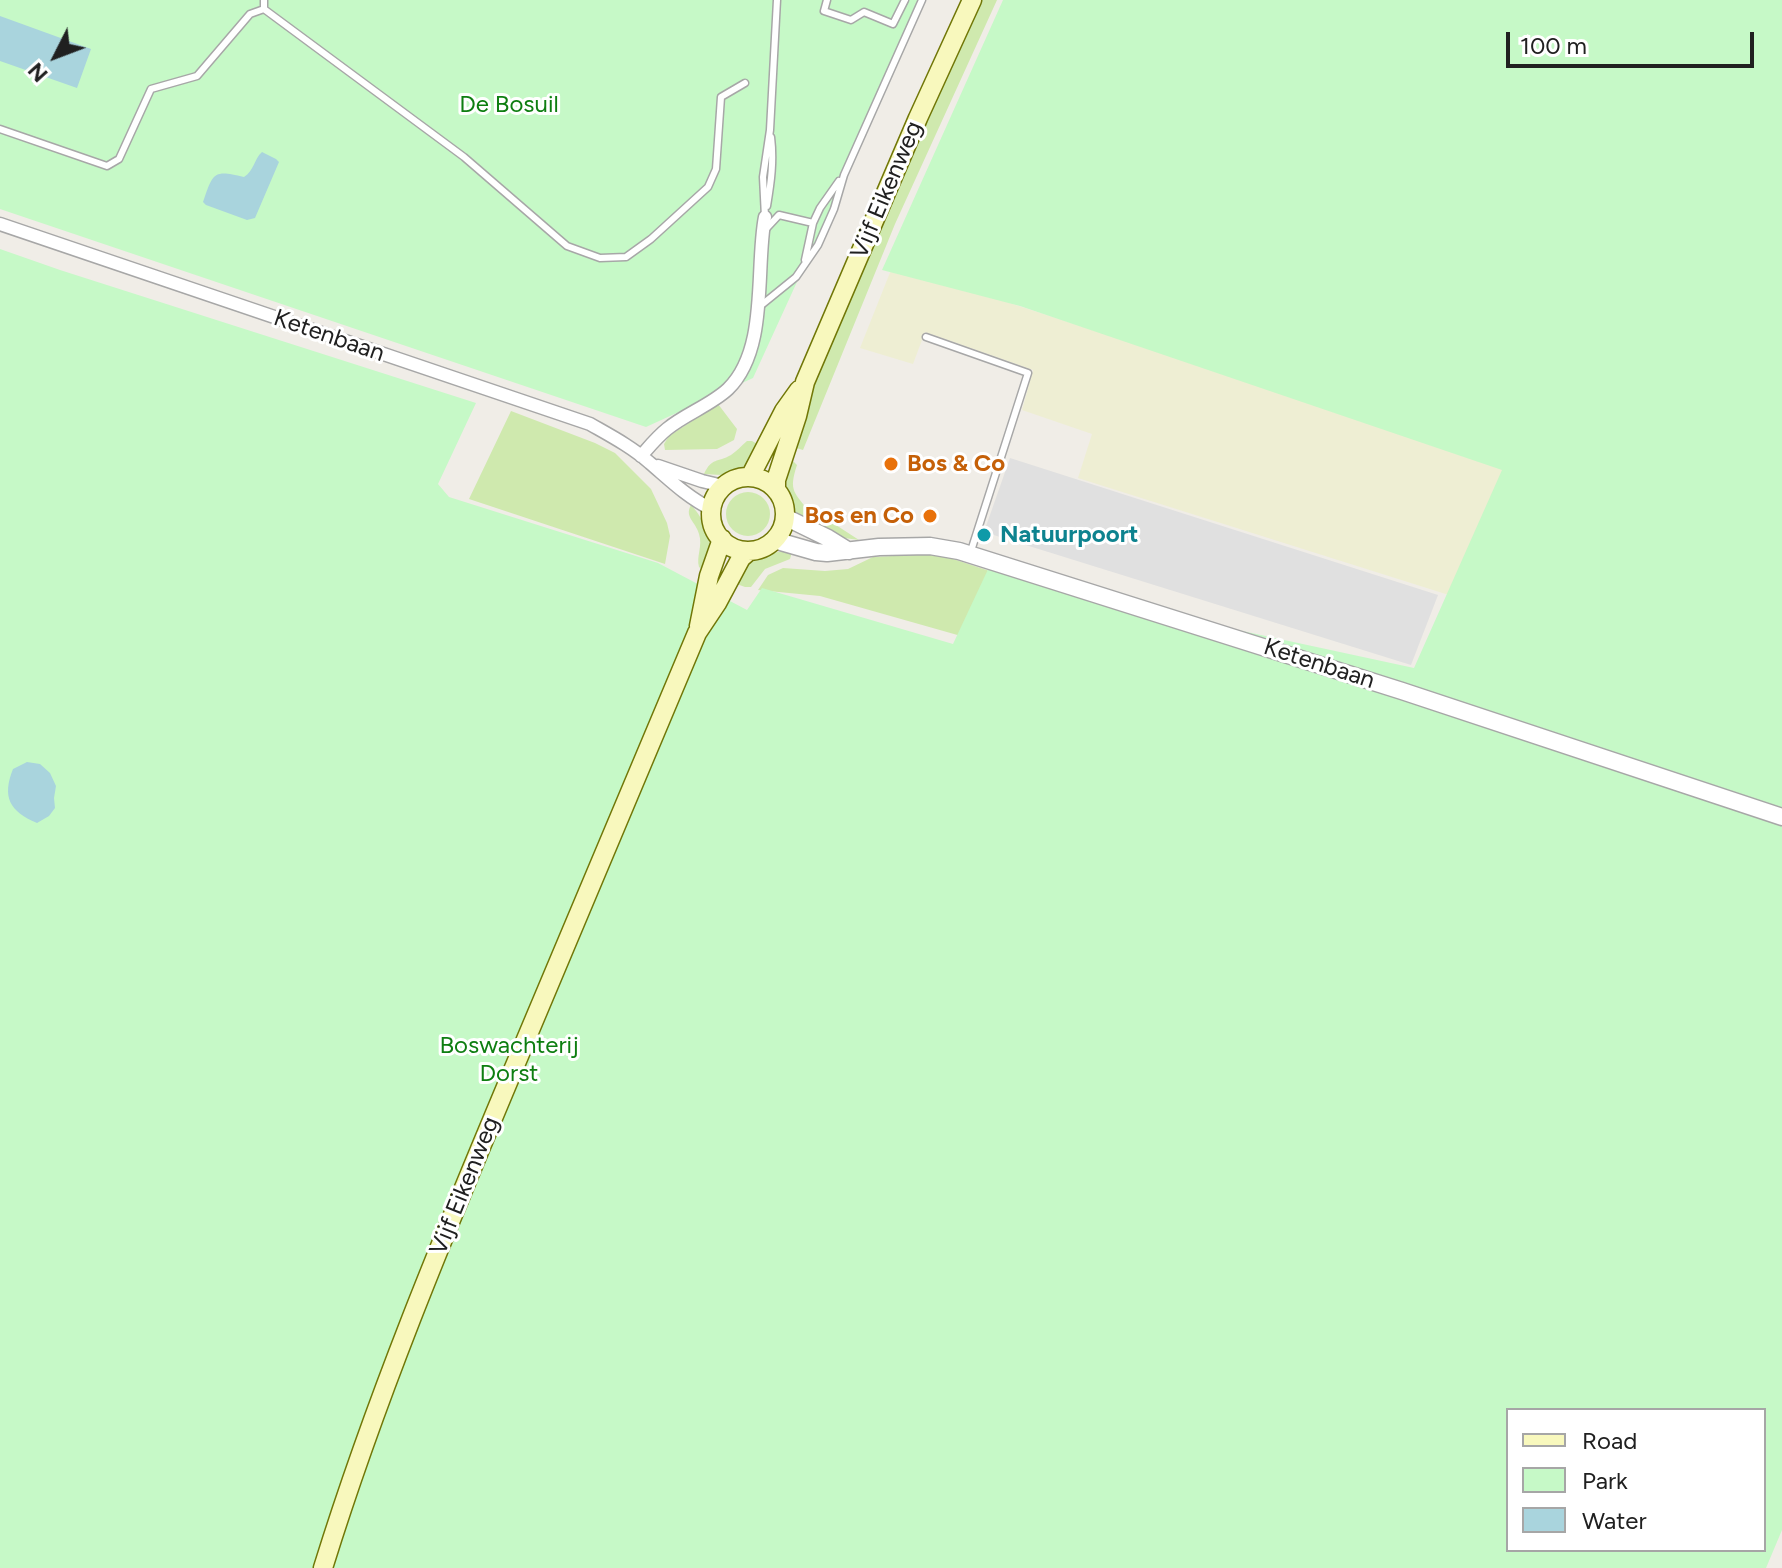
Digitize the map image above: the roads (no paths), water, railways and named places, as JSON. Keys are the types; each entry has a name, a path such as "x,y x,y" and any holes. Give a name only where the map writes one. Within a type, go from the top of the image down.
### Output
{"main road":[{"name":"Vijf Eikenweg","path":"776,490 776,480 805,382 972,0"},
{"name":"Vijf Eikenweg","path":"750,477 784,411 805,382"},
{"path":"750,477 769,483 776,490 785,507 785,517 774,540 763,548 749,551 734,548 722,539 713,525 711,509 723,486 736,478 750,477"},
{"name":"Vijf Eikenweg","path":"697,633 709,576 722,539"},
{"name":"Vijf Eikenweg","path":"323,1568 381,1397 453,1213 697,633 741,558 749,551"}],"street":[{"path":"646,460 667,429 727,390 740,373 751,347 758,308 765,217"},
{"name":"Ketenbaan","path":"0,224 590,424 646,460 689,497 711,509"},
{"name":"Ketenbaan","path":"646,460 697,480 723,486"},
{"path":"785,517 849,551"},
{"name":"Ketenbaan","path":"774,540 816,552 930,546 970,554 1388,686 1782,817"}],"lane":[{"path":"264,0 264,9"},
{"path":"765,217 773,158 770,130 777,0"},
{"path":"827,0 824,11 851,20 864,12 893,24 905,0"},
{"path":"758,308 796,277 818,245 834,209 844,175 922,0"},
{"path":"264,9 464,157 567,246 600,258 626,257 651,239 708,187 716,169 721,97 745,83"},
{"path":"0,129 107,166 119,159 151,89 197,76 250,14 264,9"},
{"path":"804,264 813,223 844,175"},
{"path":"762,233 779,215 813,223"},
{"path":"926,337 1028,373 970,554"}],"water":[{"path":"0,16 91,49 77,88 0,61"},
{"path":"262,152 279,162 255,218 247,220 203,202 212,179 226,173 244,177"},
{"path":"27,762 40,764 50,773 56,786 55,808 37,823 14,808 8,795 13,769"}],"place":[{"name":"Bos & Co","path":"891,464"},
{"name":"Bos en Co","path":"930,516"},
{"name":"Natuurpoort","path":"984,535"}],"park label":[{"name":"De Bosuil","path":"509,105"},
{"name":"Boswachterij Dorst","path":"509,1060"}]}
